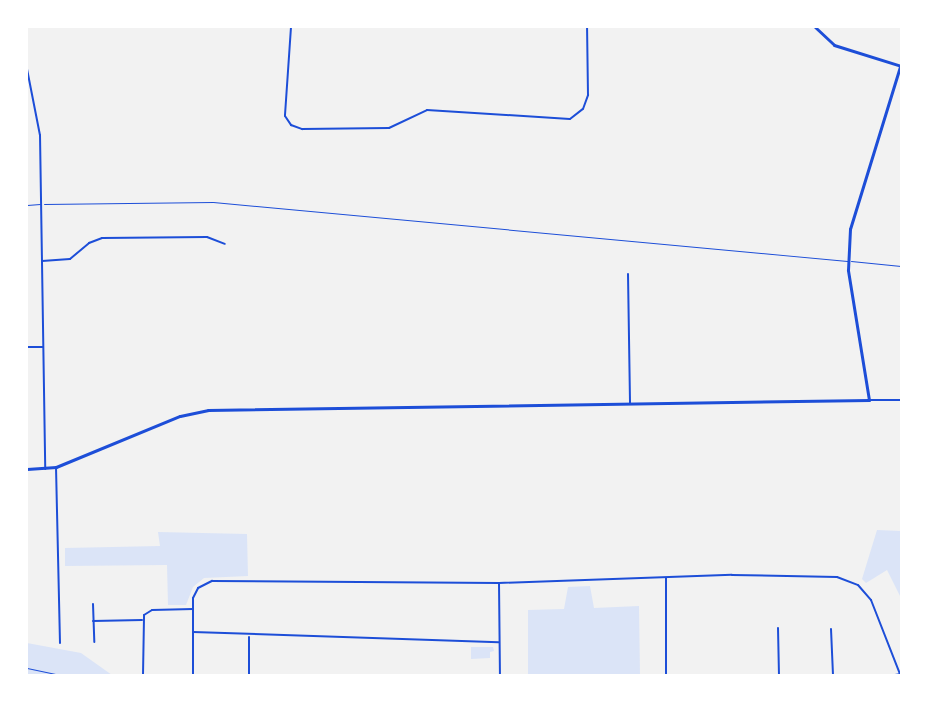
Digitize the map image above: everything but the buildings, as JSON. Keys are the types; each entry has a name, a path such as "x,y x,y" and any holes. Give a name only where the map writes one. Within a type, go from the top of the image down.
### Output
{"street":[{"path":"291,27 284,112 288,124 302,129 385,129 417,112 432,110 566,120 581,111 588,95 587,27"},
{"path":"815,27 834,45 900,66 853,214 848,248 869,400"},
{"path":"27,69 39,131 45,469"},
{"path":"42,261 70,259 89,243 102,238 207,237 225,244"},
{"path":"628,274 630,403"},
{"path":"27,347 43,347"},
{"path":"27,469 56,467 198,411 901,400"},
{"path":"56,467 60,643"},
{"path":"193,675 193,609 196,590 212,581 499,583 797,576 851,581 871,600 901,674 895,675"},
{"path":"666,578 666,675"},
{"path":"499,583 500,675"},
{"path":"93,604 94,642"},
{"path":"93,621 142,620 152,610 193,609"},
{"path":"142,620 143,675"},
{"path":"778,628 779,675"},
{"path":"831,629 833,675"},
{"path":"193,632 249,637 499,642"},
{"path":"249,637 249,675"}],"lane":[{"path":"27,205 213,202 901,266"}],"path":[{"path":"27,668 61,675"}],"shaded area":[{"path":"877,530 901,531 901,598 887,570 866,583 862,579"},
{"path":"158,532 247,534 248,576 204,578 193,587 186,605 168,605 167,565 65,566 65,548 160,546"},
{"path":"590,586 594,608 639,606 640,675 528,675 528,610 564,609 568,587"},
{"path":"27,643 81,653 112,675 27,675"},
{"path":"471,647 493,647 494,651 490,652 490,658 471,659"}]}
